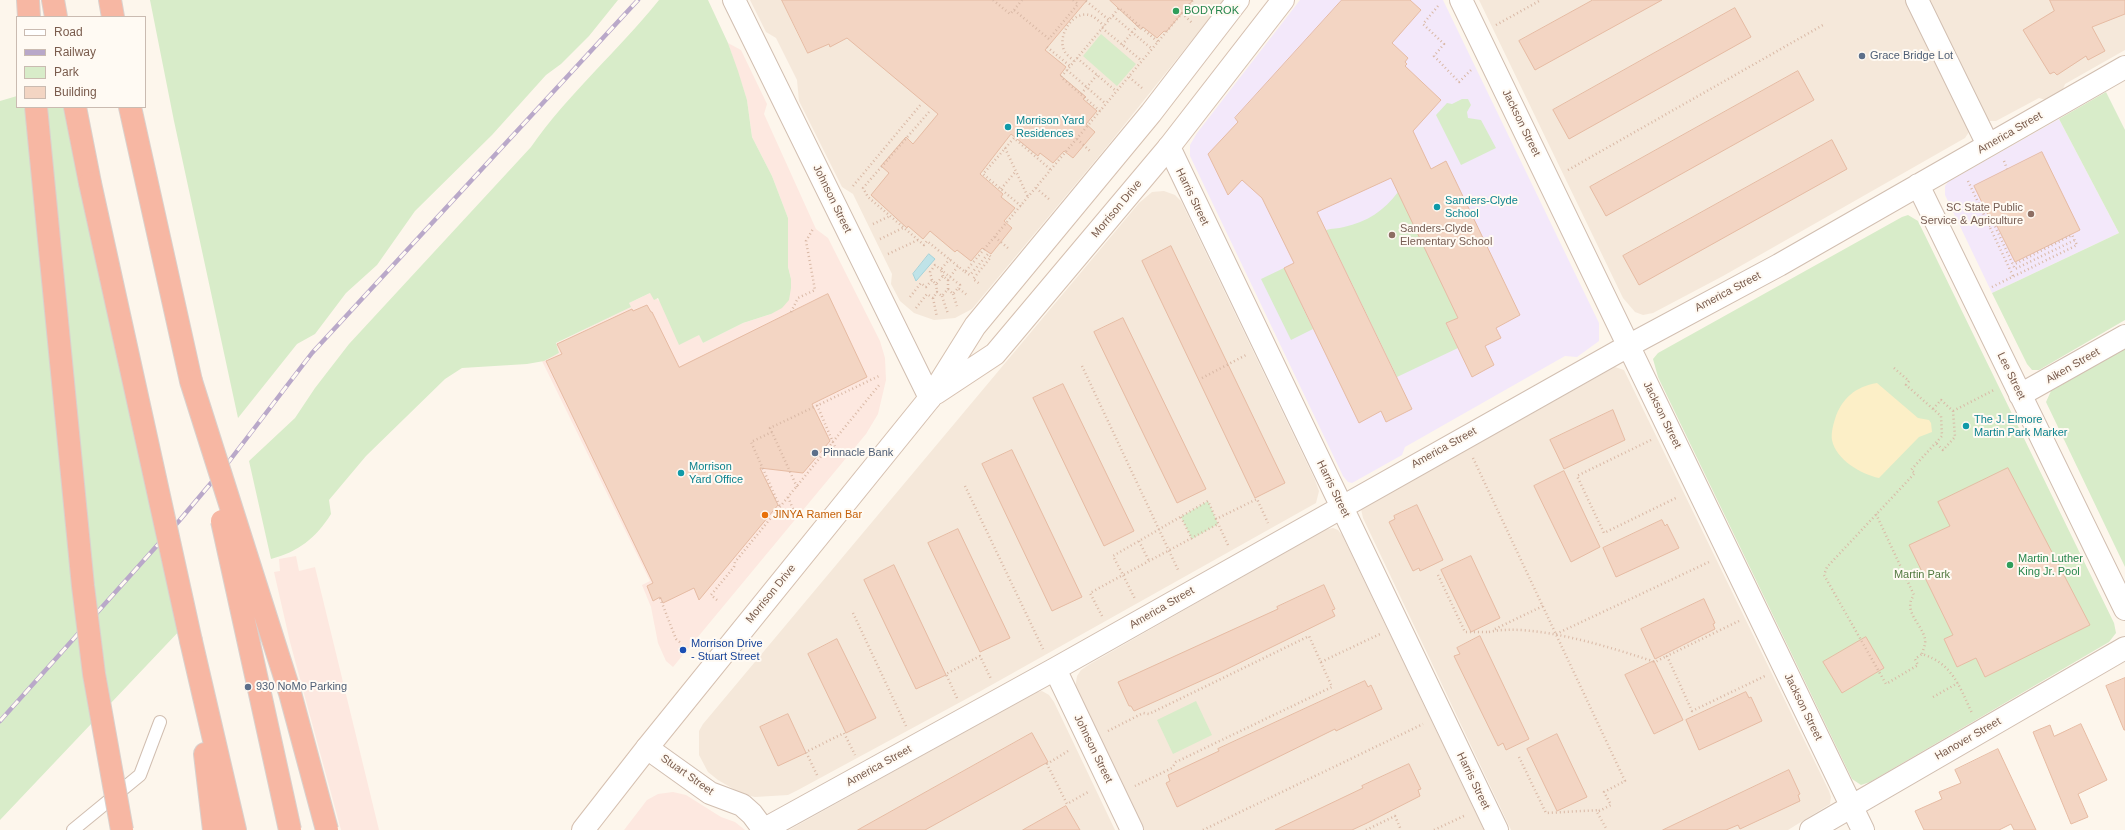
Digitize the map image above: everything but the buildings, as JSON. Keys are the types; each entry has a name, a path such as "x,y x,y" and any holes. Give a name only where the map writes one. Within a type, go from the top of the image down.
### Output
{"highway":[{"path":"28,0 29,16"},
{"path":"53,0 56,16"},
{"path":"110,0 113,16"},
{"path":"36,108 84,594 94,674 122,830"},
{"path":"75,108 90,183 191,641 235,830"},
{"path":"130,108 290,830"},
{"path":"191,381 290,694 327,830"},
{"path":"191,641 214,830"}],"street":[{"name":"Johnson Street","path":"734,0 930,398"},
{"name":"Morrison Drive","path":"583,830 647,748 930,398 975,326 1151,113 1238,0"},
{"name":"Morrison Drive","path":"930,398 996,354 1169,147 1283,0"},
{"name":"Jackson Street","path":"1461,0 1863,830"},
{"path":"1917,0 1995,151"},
{"name":"America Street","path":"763,830 1055,668 1628,346 1779,265 1918,185 1995,151 2125,67"},
{"name":"Harris Street","path":"1169,147 1497,830"},
{"name":"Lee Street","path":"1918,185 2125,609"},
{"name":"Aiken Street","path":"2020,395 2125,336"},
{"name":"Hanover Street","path":"1812,830 2125,648"},
{"name":"Johnson Street","path":"1055,668 1132,830"},
{"name":"Stuart Street","path":"647,748 710,793 742,805 752,814 763,830"}],"lane":[{"path":"73,830 140,775 160,722"}],"path":[{"path":"993,0 1010,14 1022,0"},
{"path":"1014,10 1049,39 1078,4 1073,0"},
{"path":"965,272 1193,0"},
{"path":"1495,25 1541,0"},
{"path":"1086,1 1109,20"},
{"path":"1438,6 1423,24 1444,44 1434,56 1459,82 1471,69"},
{"path":"1100,111 1061,77 1074,61 1119,8 1158,42"},
{"path":"1182,13 1193,24"},
{"path":"1074,61 1063,48 1062,37 1068,26 1079,16 1087,15 1092,16 1122,45 1142,61"},
{"path":"1113,16 1152,49"},
{"path":"1063,22 1068,26"},
{"path":"1122,45 1138,25"},
{"path":"1566,171 1823,25"},
{"path":"1047,48 1070,66"},
{"path":"1077,58 1116,91"},
{"path":"1067,70 1106,104"},
{"path":"1081,94 1097,75"},
{"path":"1129,76 1142,88"},
{"path":"853,186 922,103"},
{"path":"929,112 863,188 868,197 924,246 927,241 970,275 988,254 991,257 973,279 980,284"},
{"path":"1021,206 983,174 1014,138 1051,170"},
{"path":"1077,139 1090,151"},
{"path":"1005,148 1028,197"},
{"path":"1995,151 2007,169"},
{"path":"1001,189 1016,171"},
{"path":"1036,188 1050,200"},
{"path":"1972,189 2014,276"},
{"path":"873,224 890,216"},
{"path":"1989,226 1994,224 2015,269 2075,240"},
{"path":"880,239 904,228"},
{"path":"791,312 798,298 815,290 806,241 813,229"},
{"path":"1992,287 2077,245 2072,235 2013,265"},
{"path":"994,237 1010,249"},
{"path":"888,254 918,240"},
{"path":"941,269 950,259"},
{"path":"933,298 937,292 936,284 932,280 930,272 935,265 949,278"},
{"path":"942,296 948,289 949,278 958,266"},
{"path":"941,269 943,276"},
{"path":"943,276 960,285 953,294"},
{"path":"936,284 943,276"},
{"path":"926,287 932,280"},
{"path":"910,297 921,283 926,287 928,294 933,298 937,317"},
{"path":"958,288 967,295"},
{"path":"948,289 953,294 957,306"},
{"path":"937,292 942,296 948,314"},
{"path":"916,308 928,294"},
{"path":"1202,378 1246,355"},
{"path":"1082,366 1179,572"},
{"path":"1876,514 1914,595 1911,599 1911,614 1924,637 1922,654 1915,659 1918,665 1886,684 1824,575 1827,567 1876,514 1915,473 1911,470 1942,436 1941,416 1906,385 1909,381 1894,368"},
{"path":"797,487 770,428 879,376"},
{"path":"717,600 711,595 880,384"},
{"path":"1953,410 1996,389"},
{"path":"1933,409 1941,400 1953,410 1955,437 1943,450 1936,443"},
{"path":"817,405 838,454"},
{"path":"772,432 751,442 780,507"},
{"path":"1651,440 1577,476 1604,533 1679,497"},
{"path":"1471,454 1625,781 1604,792 1611,805 1597,812 1607,830"},
{"path":"964,486 1043,649"},
{"path":"788,497 793,509"},
{"path":"1216,519 1256,499 1268,522"},
{"path":"1135,599 1113,556 1181,516 1208,501 1228,545"},
{"path":"1181,516 1192,539"},
{"path":"1102,616 1090,593 1218,524"},
{"path":"1140,541 1149,561"},
{"path":"1556,634 1710,562"},
{"path":"1438,575 1465,632 1489,632 1502,629 1556,634 1655,662 1739,621"},
{"path":"660,598 667,614 665,615 676,639 682,644"},
{"path":"1489,632 1543,606"},
{"path":"853,613 906,726"},
{"path":"1321,662 1382,633"},
{"path":"1105,732 1143,713 1149,714 1309,636 1332,687 1176,762 1172,768 1132,788"},
{"path":"1922,654 1937,660 1947,668 1958,683 1974,717"},
{"path":"957,698 946,674 980,656 991,679"},
{"path":"1667,656 1692,711 1766,676"},
{"path":"1933,697 1958,683"},
{"path":"1203,830 1425,723"},
{"path":"818,775 806,752 844,733 855,755"},
{"path":"1068,751 1047,764 1067,804 1088,792"},
{"path":"1519,757 1546,813 1602,810"},
{"path":"1434,830 1468,813"},
{"path":"1366,830 1395,816 1401,830"}],"shaded area":[{"path":"750,0 1224,0 1109,144 972,309 955,318 934,320 914,313 900,301 891,284 892,274 853,194 842,187 799,101 797,80 776,38 766,32"},
{"name":"Sanders-Clyde Elementary School","path":"1300,0 1443,0 1599,323 1599,341 1577,357 1565,356 1405,447 1402,455 1352,483 1348,482 1343,476 1190,156 1190,145 1197,133"},
{"path":"1479,0 1907,0 1969,132 1965,138 1723,276 1653,313 1643,315 1635,312 1623,298"},
{"path":"1927,0 2125,0 2125,50 2065,84 2061,94 2049,101 2039,98 1996,121 1988,121"},
{"name":"Morrison Yard Office","path":"728,43 741,50 767,104 764,114 816,229 828,238 880,341 885,358 886,380 878,414 866,434 673,667 666,661 658,643 651,607 642,585 650,581 542,361 559,353 555,344 630,307 629,303 650,293 699,335 703,343 743,323 771,314 791,279 788,267 788,218 772,176 752,137 747,100"},
{"name":"SC State Public Service & Agriculture","path":"2059,119 2119,233 1992,293 1945,195 1945,186 1948,182"},
{"path":"1164,191 1175,195 1181,201 1315,480 1319,491 1316,503 979,692 788,795 755,797 742,794 718,780 708,772 699,755 699,731 703,724 1139,203 1152,192"},
{"path":"1615,367 1624,370 1829,791 1831,797 1830,804 1788,830 1511,830 1363,518 1361,509"},
{"path":"1333,528 1338,530 1342,535 1484,830 1143,830 1075,689 1077,676 1081,670 1090,664 1324,530"},
{"path":"296,556 299,571 315,567 379,830 341,830 290,642 274,572 280,571 279,559"},
{"path":"1042,691 1049,695 1054,702 1115,830 789,830 1036,692"},
{"path":"673,792 686,795 721,817 735,822 745,830 624,830 647,800 658,794"}],"green space":[{"path":"150,0 618,0 589,36 561,64 546,75 492,135 415,211 377,265 346,293 315,334 297,344 238,418 174,121"},
{"path":"659,0 708,0 728,43 747,100 752,137 772,176 788,218 788,267 791,279 789,300 782,308 771,314 743,323 703,343 699,335 679,345 658,298 654,300 650,293 629,303 631,307 556,343 559,353 544,361 527,364 462,368 445,379 366,456 329,500 331,514 313,537 298,548 271,559 249,461 295,418 315,388 349,344 531,147 561,109"},
{"path":"1101,34 1136,64 1117,86 1083,56"},
{"path":"2106,92 2125,130 2125,320 2039,370 2032,370 2027,364 1992,293 2119,233 2059,119"},
{"path":"16,96 16,108 75,108 183,627 0,820 0,101"},
{"path":"1462,99 1468,99 1471,105 1467,112 1468,118 1481,120 1496,148 1461,165 1436,115 1447,103 1452,104"},
{"path":"1398,192 1458,318 1446,324 1458,348 1397,377 1326,230 1342,228 1368,219 1387,205"},
{"name":"Martin Park","path":"1908,215 1918,221 2114,623 2116,633 2109,642 1870,782 1861,785 1852,779 1658,377 1653,359 1658,353"},
{"path":"1284,268 1313,329 1291,340 1261,279"},
{"path":"2125,348 2125,567 2046,402 2051,391"},
{"path":"1208,501 1218,524 1192,539 1181,517"},
{"path":"1196,701 1212,735 1173,754 1157,720"}],"sand":[{"path":"1877,383 1918,418 1929,420 1931,423 1932,432 1919,437 1879,478 1850,465 1838,454 1832,440 1832,430 1841,405 1850,395 1862,387"}],"water":[{"path":"929,254 935,259 916,281 913,274"}],"railway":[{"path":"0,721 179,521 227,464 312,353 638,0"}],"place":[{"name":"BODYROK","path":"1176,11"},
{"name":"Grace Bridge Lot","path":"1862,56"},
{"name":"Morrison Yard Residences","path":"1008,127"},
{"name":"Sanders-Clyde School","path":"1437,207"},
{"name":"SC State Public Service & Agriculture","path":"2031,214"},
{"name":"Sanders-Clyde Elementary School","path":"1392,235"},
{"name":"The J. Elmore Martin Park Marker","path":"1966,426"},
{"name":"Pinnacle Bank","path":"815,453"},
{"name":"Morrison Yard Office","path":"681,473"},
{"name":"JINYA Ramen Bar","path":"765,515"},
{"name":"Martin Luther King Jr. Pool","path":"2010,565"},
{"name":"Morrison Drive - Stuart Street","path":"683,650"},
{"name":"930 NoMo Parking","path":"248,687"}]}
